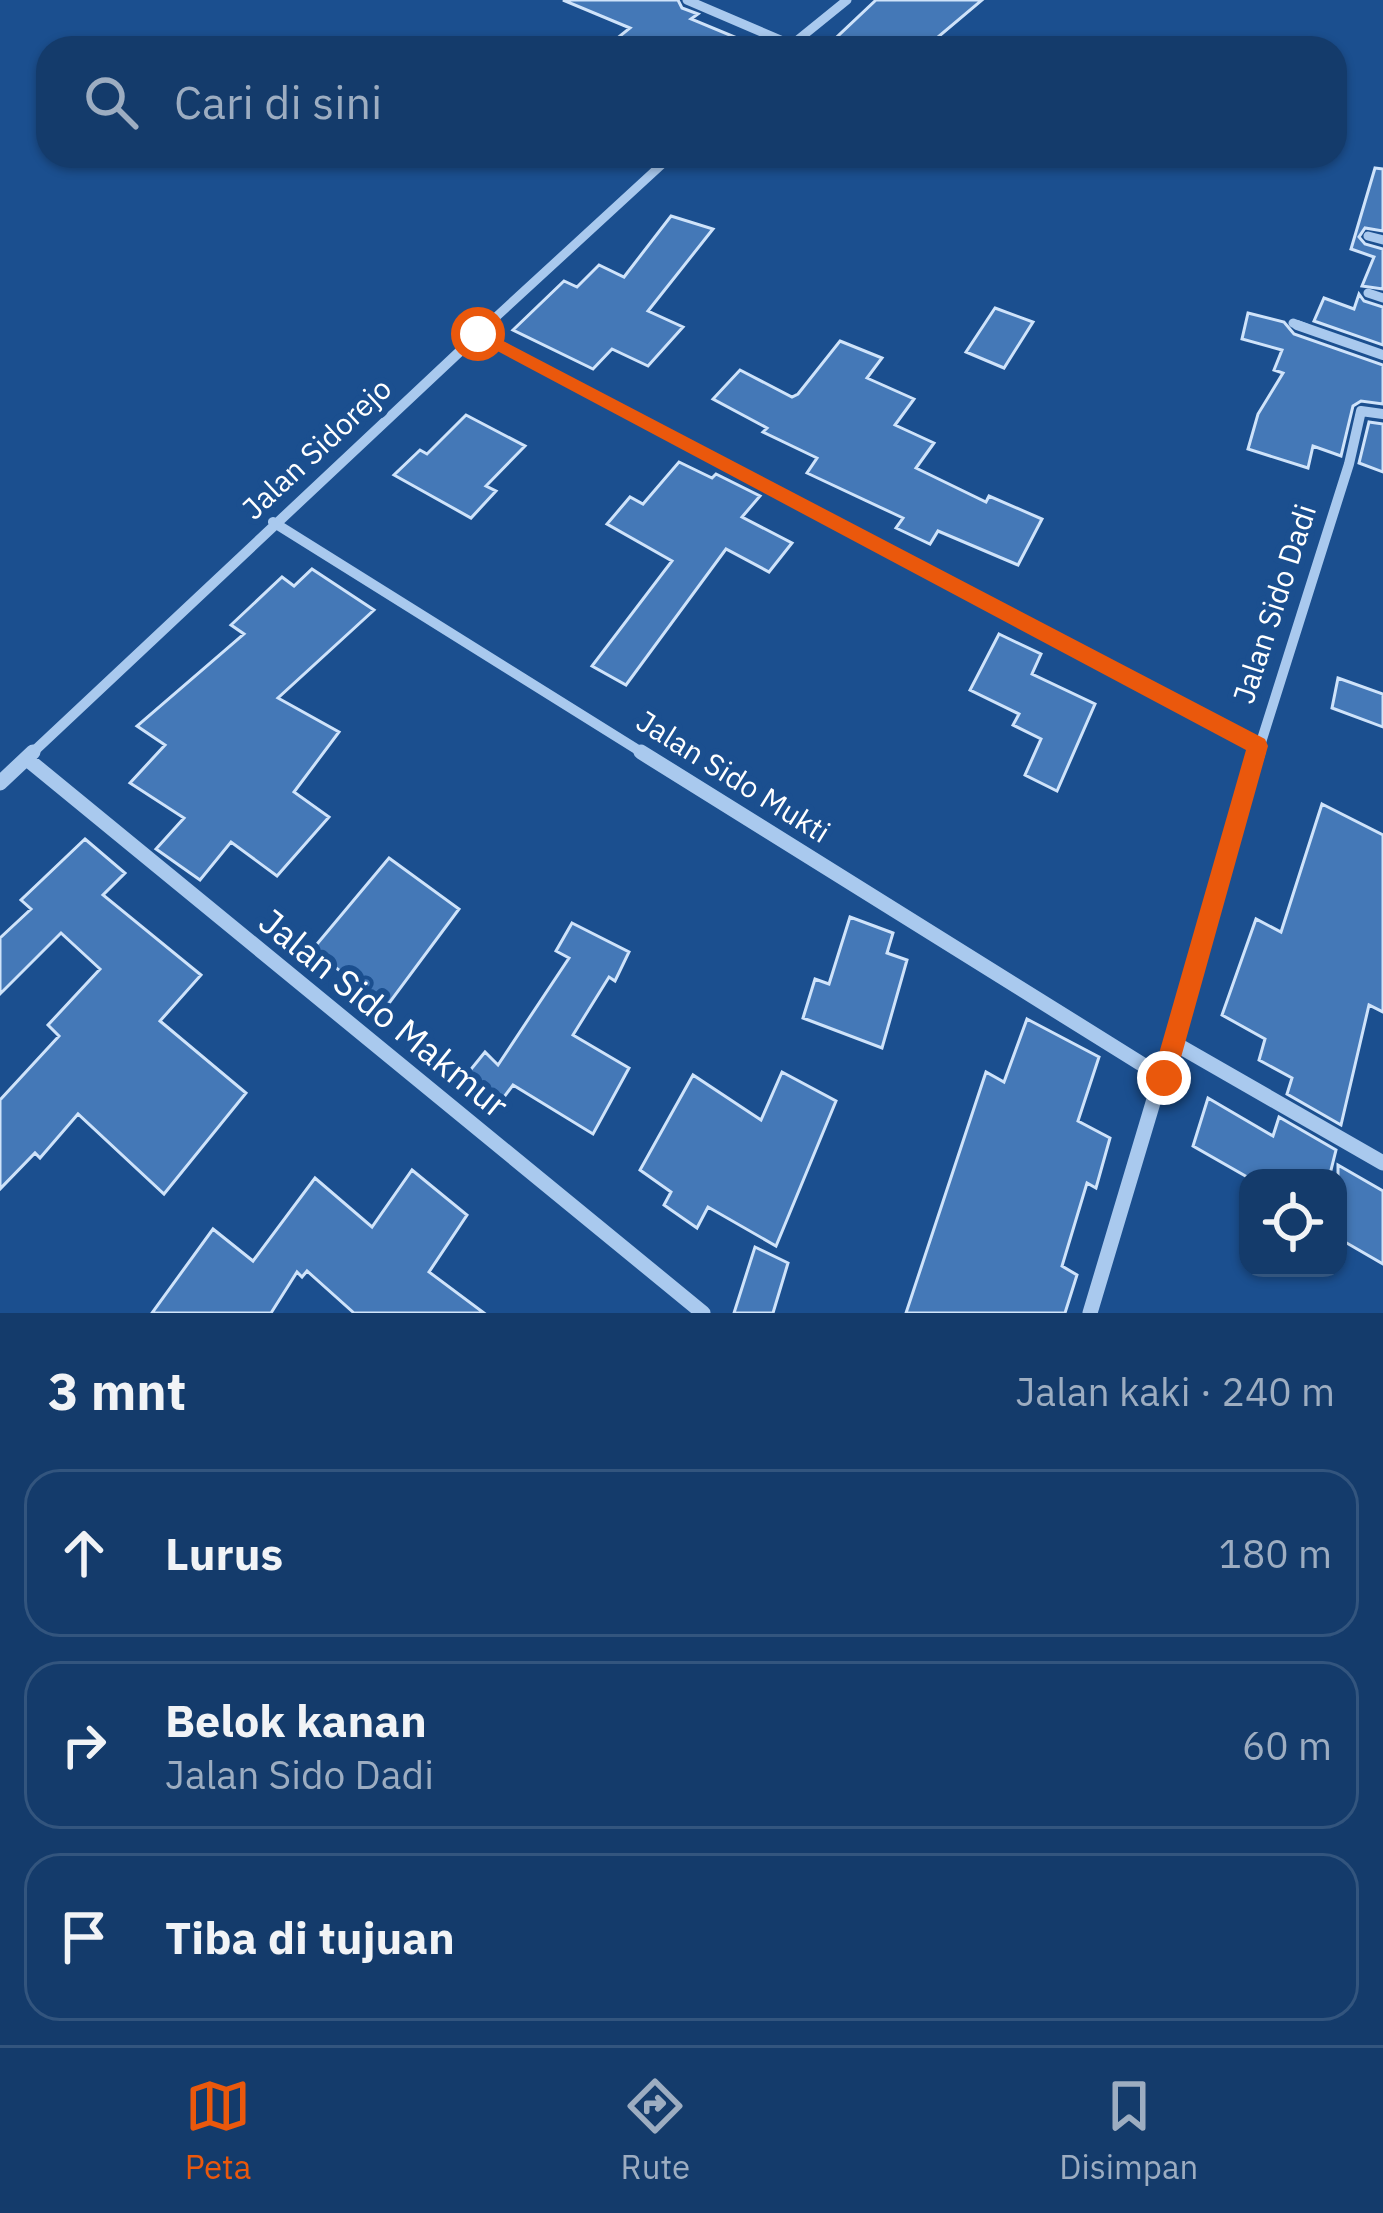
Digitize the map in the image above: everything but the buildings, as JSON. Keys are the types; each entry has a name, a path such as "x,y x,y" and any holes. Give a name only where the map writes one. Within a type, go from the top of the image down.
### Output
{"street":[{"path":"687,0 768,36"},
{"path":"806,36 847,0"},
{"name":"Jalan Sidorejo","path":"0,783 273,522 658,168"},
{"path":"1368,236 1383,240"},
{"path":"1369,293 1383,298"},
{"path":"1293,323 1383,355"},
{"path":"478,334 1257,746"},
{"name":"Jalan Sido Dadi","path":"1090,1313 1164,1078 1257,746 1349,464 1360,411 1383,414"},
{"name":"Jalan Sido Mukti","path":"273,522 1164,1078"},
{"name":"Jalan Sido Makmur","path":"27,759 703,1313"},
{"path":"1174,1043 1383,1163"}],"route":[{"path":"478,334 1257,746 1164,1078"}]}
